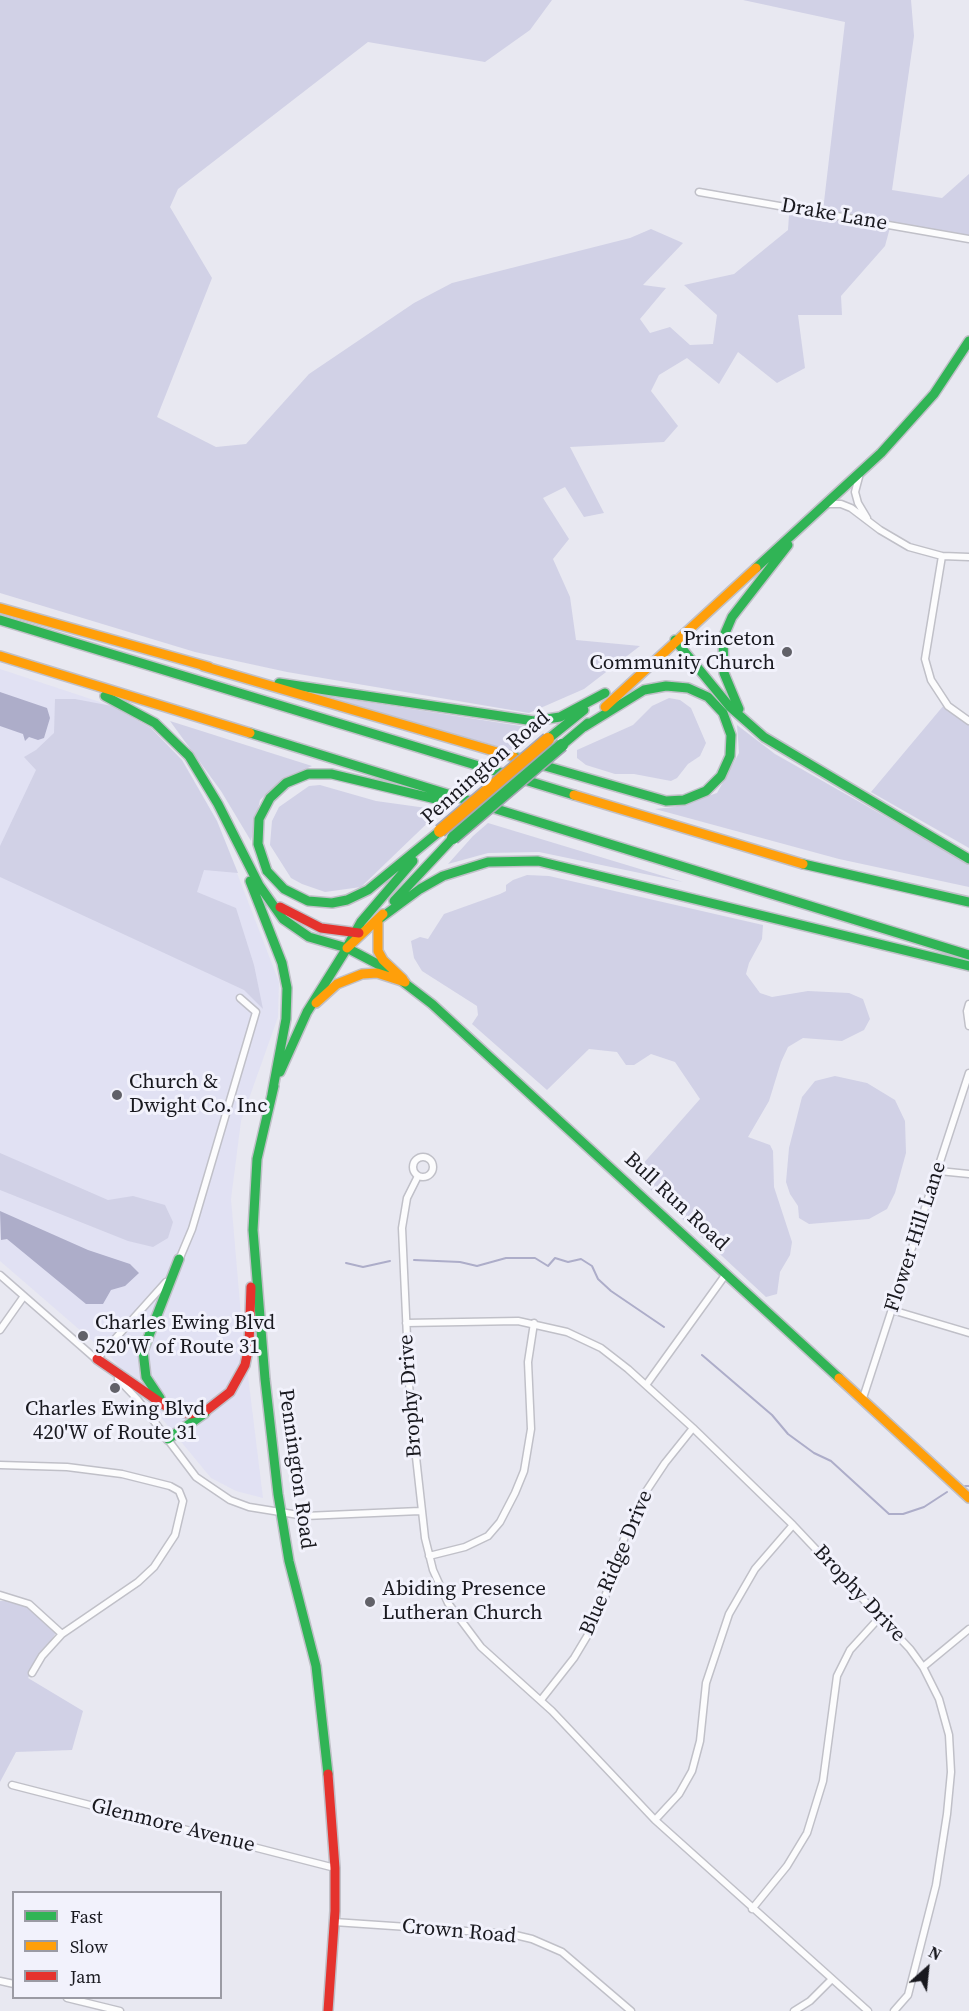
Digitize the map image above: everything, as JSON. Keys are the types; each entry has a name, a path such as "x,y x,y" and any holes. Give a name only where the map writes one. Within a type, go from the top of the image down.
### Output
{"main road":[{"name":"Pennington Road","path":"347,948 369,931 453,838 584,727 675,640 860,472 918,414 950,372 969,340"},
{"path":"764,737 741,713 728,687 722,659 723,638 732,616 806,522"},
{"path":"0,608 661,800 684,800 706,791 721,776 730,756 731,735 723,713 708,697 688,688 666,686 644,690 584,727"},
{"path":"0,620 787,860 969,902"},
{"name":"Pennington Road","path":"328,2011 335,1868 321,1693 289,1561 281,1513 265,1379 253,1230 257,1159 272,1094 295,1034 307,1012 347,948 353,934 382,895 440,831 548,739 675,640"},
{"path":"675,640 730,707 764,737 969,859"},
{"path":"0,656 969,955"},
{"path":"203,666 280,683 521,721 560,717 605,693"},
{"path":"63,676 134,710 164,730 198,768 264,892 284,910 301,920 331,931 353,934 369,931"},
{"path":"440,831 368,890 347,900 327,903 302,898 276,883 262,861 257,835 262,812 277,790 296,777 321,773 347,777 575,833"},
{"path":"227,821 282,963 286,980 286,1018 272,1094"},
{"path":"405,982 383,960 378,951 378,920 420,889 443,876 488,862 538,861 969,966"},
{"name":"Bull Run Road","path":"264,892 276,911 296,930 324,943 347,948 371,960 405,982 446,1016 969,1498"},
{"path":"307,1012 337,984 354,976 377,973 405,982"},
{"path":"168,1439 237,1384 248,1355 253,1230"},
{"path":"179,1259 146,1340 143,1366 149,1384 163,1401 179,1410 207,1410"},
{"path":"97,1359 170,1409 184,1414 207,1410"}],"street":[{"name":"Drake Lane","path":"699,192 969,239"},
{"path":"860,472 855,492 868,521"},
{"path":"825,504 841,504 851,508 902,543 942,556 969,557"},
{"path":"942,556 925,658 931,680 948,706 969,721"},
{"path":"97,1359 162,1288 179,1259 192,1229 256,1012 240,998"},
{"path":"969,1004 966,1011 969,1026"},
{"name":"Flower Hill Lane","path":"862,1401 939,1171 969,1073"},
{"path":"939,1171 969,1174"},
{"path":"406,1323 402,1228 407,1198 418,1176"},
{"path":"646,1384 726,1274"},
{"path":"0,1275 129,1389 191,1472 212,1490 243,1505 305,1516 420,1511"},
{"path":"0,1330 24,1296"},
{"path":"892,1310 969,1333"},
{"name":"Brophy Drive","path":"868,2011 655,1820 542,1700 491,1658 469,1634 448,1604 429,1556 420,1511 406,1323 502,1320 534,1323 567,1332 592,1343 646,1384 793,1525 880,1617 923,1667 939,1699 949,1735 951,1772 936,1885 908,1995 894,2011"},
{"path":"429,1556 484,1539 501,1522 515,1493 524,1471 531,1429 528,1362 534,1323"},
{"name":"Blue Ridge Drive","path":"542,1700 574,1658 589,1633 602,1606 625,1536 643,1496 665,1463 693,1428"},
{"path":"0,1465 58,1467 122,1474 165,1484 181,1494 183,1504 175,1535 154,1568 62,1635 42,1656 32,1673"},
{"path":"655,1820 679,1794 692,1771 700,1741 708,1675 729,1614 755,1569 793,1525"},
{"path":"0,1595 29,1604 62,1635"},
{"path":"752,1909 787,1866 807,1833 823,1781 837,1676 850,1650 880,1617"},
{"path":"923,1667 969,1629"},
{"name":"Glenmore Avenue","path":"12,1785 335,1868"},
{"name":"Crown Road","path":"334,1922 511,1934 532,1939 562,1952 631,2011"},
{"path":"794,2011 810,2001 831,1980"},
{"path":"71,1999 120,2011"}],"shaded area":[{"path":"0,0 552,0 530,30 485,62 368,42 178,189 170,207 212,278 157,417 216,447 246,444 309,374 414,303 452,283 630,238 651,229 683,243 643,285 666,288 640,319 650,333 670,327 690,345 713,344 717,315 684,285 734,274 788,230 789,215 822,219 845,22 743,0 911,0 914,36 892,190 942,198 969,174 969,239 891,224 885,246 841,296 842,315 798,315 805,368 777,383 738,352 719,384 687,358 659,375 651,391 678,426 664,442 570,447 604,513 584,517 565,487 543,498 569,539 553,559 570,597 576,640 640,646 584,689 529,713 287,672 195,652 0,593"},
{"path":"0,669 112,706 182,760 217,821 279,982 278,1017 241,1121 231,1199 242,1327 263,1498 236,1491 211,1478 111,1357 0,1261"},
{"path":"0,692 47,708 50,718 44,738 38,740 29,737 25,741 23,734 0,726"},
{"path":"315,694 540,729 514,751"},
{"path":"669,698 680,700 691,708 706,743 700,756 688,764 677,778 671,781 634,774 615,774 586,765 577,758 577,750 633,725 652,706"},
{"path":"55,699 75,699 112,706 151,728 182,760 217,821 238,873 204,870 197,892 236,908 254,965 263,1009 244,990 0,877 0,846 36,770 24,757 36,750 54,733"},
{"path":"944,705 969,724 969,848 871,792"},
{"path":"170,721 312,766 280,781 260,800 251,841 221,791"},
{"path":"737,725 775,754 969,864 969,887 839,859 655,809 674,807 717,793 739,753"},
{"path":"320,785 376,801 441,810 361,887 325,892 291,878 270,845 272,821 279,807 309,786"},
{"path":"488,823 683,882 539,852 488,853 448,864"},
{"path":"527,875 549,876 763,925 762,939 749,963 746,974 760,993 772,997 808,991 849,993 863,999 870,1019 864,1030 842,1041 803,1038 788,1047 769,1101 748,1137 770,1145 773,1151 774,1187 792,1242 790,1255 780,1272 777,1294 766,1297 634,1174 700,1099 675,1062 651,1054 634,1065 626,1065 617,1052 589,1049 547,1090 472,1024 478,1015 477,1006 422,971 414,958 411,941 420,937 428,939 444,914 500,894 506,891 506,885 513,880"},
{"path":"835,1076 867,1083 895,1100 905,1121 906,1153 895,1193 887,1209 869,1219 809,1224 799,1218 798,1206 786,1182 789,1148 802,1097 815,1081"},
{"path":"0,1153 108,1200 133,1196 165,1205 173,1222 168,1238 153,1247 128,1241 0,1190"},
{"path":"0,1211 88,1250 130,1264 139,1273 125,1286 111,1290 103,1304 86,1304 7,1239 1,1240"},
{"path":"0,1601 23,1601 57,1631 28,1678 83,1711 72,1750 16,1752 0,1782"}],"waterway":[{"path":"414,1260 460,1262 477,1266 506,1258 535,1258 548,1266 555,1258 568,1262 581,1259 592,1266 598,1279 611,1291 664,1327"},
{"path":"346,1263 363,1267 390,1261"},
{"path":"702,1355 772,1415 788,1434 814,1453 831,1461 889,1514 903,1514 924,1507 947,1492"}],"traffic: fast":[{"path":"756,568 881,453 934,394 969,341"},
{"path":"739,709 724,673 723,638 732,617 788,545"},
{"path":"0,620 574,795"},
{"path":"675,640 730,707 764,737 969,859"},
{"path":"279,683 534,721 560,717 605,693"},
{"path":"514,757 666,801 684,800 706,791 721,776 730,756 731,735 723,713 708,697 688,688 666,686 644,690 584,727"},
{"path":"105,696 155,723 189,756 218,804 259,885 283,919 309,937 347,948"},
{"path":"548,739 584,710"},
{"path":"562,745 588,723"},
{"path":"250,733 969,955"},
{"path":"453,838 562,745"},
{"path":"440,800 332,774 308,774 286,783 270,798 259,819 258,844 267,871 284,889 308,901 332,903 347,900 368,890 440,831"},
{"path":"394,901 453,838"},
{"path":"347,947 361,922 413,861"},
{"path":"378,920 420,889 443,876 488,862 538,861 969,966"},
{"path":"803,864 969,902"},
{"path":"250,881 282,963 287,988 286,1019 272,1094"},
{"path":"347,948 385,968 432,1004 839,1378"},
{"path":"280,1072 307,1012 347,948"},
{"path":"274,1086 257,1159 253,1230 265,1379 278,1494 289,1561 316,1666 328,1774"},
{"path":"160,1398 146,1377 143,1351 179,1259"},
{"path":"168,1439 205,1413"}],"traffic: slow":[{"path":"605,707 756,568"},
{"path":"0,608 209,667"},
{"path":"0,656 250,733"},
{"path":"203,666 514,757"},
{"path":"440,831 548,739"},
{"path":"574,795 803,864"},
{"path":"347,948 383,914"},
{"path":"378,920 378,951 383,960 403,979"},
{"path":"316,1003 337,984 362,974 377,973 405,982"},
{"path":"839,1378 969,1498"}],"traffic: jam":[{"path":"280,907 321,928 359,933"},
{"path":"97,1359 170,1409 190,1414 207,1410 230,1392 245,1365 249,1345 251,1287"},
{"path":"328,1774 335,1868 335,1911 328,2011"}],"place":[{"name":"Princeton Community Church","path":"787,652"},
{"name":"Church & Dwight Co. Inc","path":"117,1095"},
{"name":"Charles Ewing Blvd 520'W of Route 31","path":"83,1336"},
{"name":"Charles Ewing Blvd 420'W of Route 31","path":"115,1388"},
{"name":"Abiding Presence Lutheran Church","path":"370,1602"}]}
